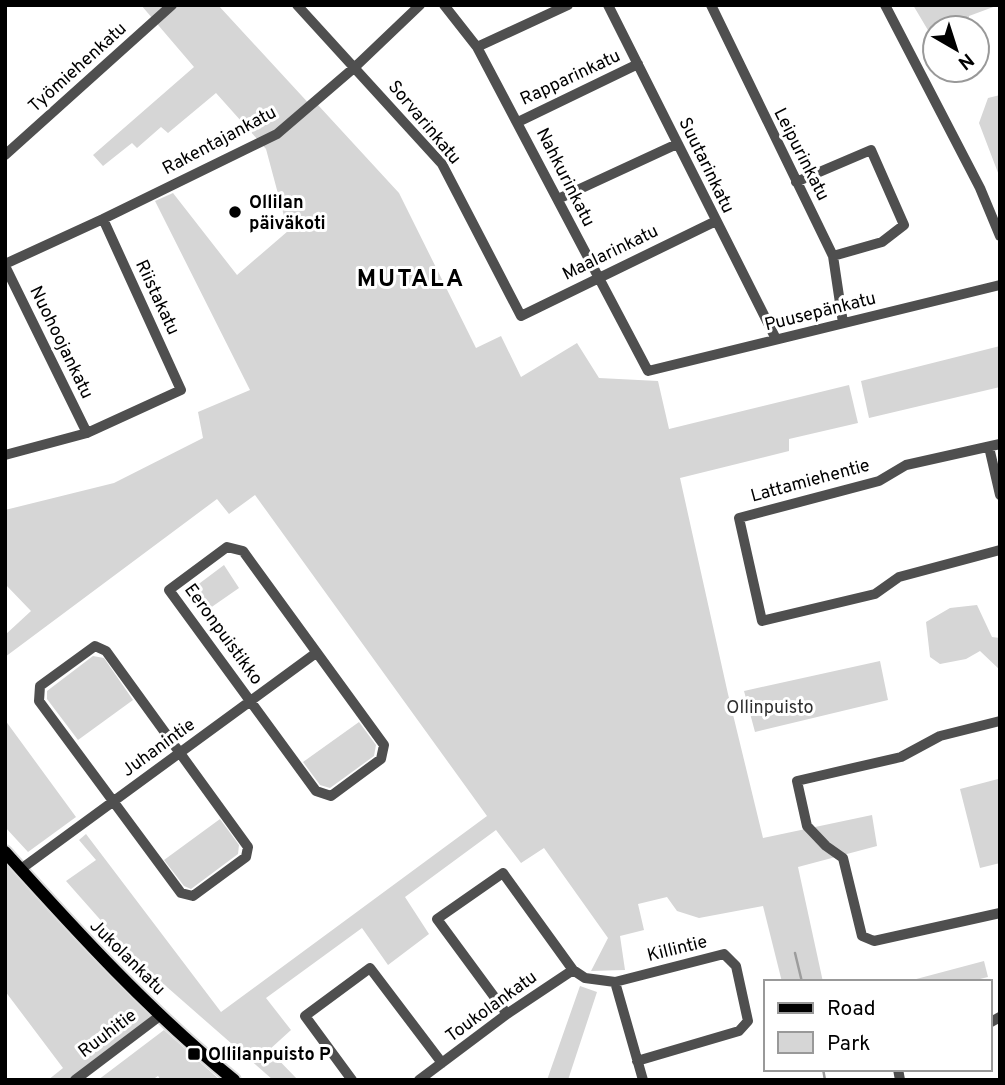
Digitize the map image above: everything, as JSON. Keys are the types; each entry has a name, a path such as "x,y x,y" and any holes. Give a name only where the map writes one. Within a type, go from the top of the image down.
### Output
{"main road":[{"name":"Jukolankatu","path":"5,852 96,951 161,1015 234,1080"}],"street":[{"name":"Työmiehenkatu","path":"5,155 172,5"},
{"name":"Sorvarinkatu","path":"297,5 442,164 521,316"},
{"name":"Rakentajankatu","path":"5,265 277,134 355,67 420,5"},
{"name":"Nahkurinkatu","path":"444,5 477,47 648,371"},
{"path":"477,47 568,5"},
{"name":"Suutarinkatu","path":"608,5 776,339"},
{"name":"Leipurinkatu","path":"711,5 833,256 844,323"},
{"path":"885,5 970,168 1000,236"},
{"name":"Rapparinkatu","path":"518,122 638,64"},
{"path":"558,199 677,144"},
{"path":"796,182 871,150 904,225 882,242 833,256"},
{"name":"Riistakatu","path":"87,433 181,390 103,219"},
{"name":"Maalarinkatu","path":"521,316 716,221"},
{"name":"Nuohoojankatu","path":"5,265 87,433"},
{"name":"Puusepänkatu","path":"648,371 1000,285"},
{"path":"5,455 87,433"},
{"name":"Lattamiehentie","path":"1000,495 995,445 905,464 879,481 739,518 762,621 875,594 899,577 1000,550"},
{"name":"Eeronpuistikko","path":"251,701 169,590 227,547 243,551 316,653"},
{"path":"95,646 106,651 181,752 248,847 246,857 193,896 181,893 39,701 40,686 95,646"},
{"path":"251,701 316,791 331,796 351,782 382,759 384,745 316,653"},
{"name":"Juhanintie","path":"20,869 316,653"},
{"path":"1000,720 940,736 901,757 797,781 807,826 842,859 862,936 874,941 1000,913"},
{"path":"507,1014 437,919 503,873 573,970 585,978 615,982 643,1080"},
{"name":"Killintie","path":"615,982 724,954 736,966 748,1021 739,1031 637,1060"},
{"path":"352,1080 305,1016 370,968 442,1063"},
{"name":"Toukolankatu","path":"419,1080 507,1014 573,970"},
{"name":"Ruuhitie","path":"75,1080 161,1015"}],"green space":[{"path":"141,5 218,5 313,108 318,105 399,193 476,348 501,336 521,377 577,343 599,378 658,381 669,429 849,385 858,423 789,439 789,451 680,478 763,838 872,815 877,846 798,867 823,980 782,980 763,906 699,918 677,911 667,897 638,904 644,930 620,936 625,970 591,971 608,938 544,848 521,863 496,830 405,897 429,934 388,965 362,928 266,998 291,1030 269,1050 298,1080 273,1080 135,959 66,881 96,860 79,840 86,834 221,1012 487,816 255,495 229,514 217,499 5,657 5,635 31,611 5,584 5,510 114,483 203,438 198,412 250,390 155,201 173,193 237,275 288,231 266,149 216,93 168,133 161,127 137,148 132,143 103,166 93,155 194,67"},
{"path":"913,5 1000,5 1000,8 996,6 974,14 921,14 921,18"},
{"path":"1000,95 1000,178 979,123 988,98"},
{"path":"1000,346 1000,387 869,418 861,381"},
{"path":"224,565 239,588 203,613 188,592"},
{"path":"977,605 992,637 1000,638 1000,670 980,651 966,659 940,664 930,657 926,622 950,608"},
{"path":"93,656 104,658 133,700 78,740 47,699 47,691"},
{"name":"Ollinpuisto","path":"880,661 888,700 755,732 744,691"},
{"path":"5,720 76,817 28,852 5,827"},
{"path":"359,722 376,745 374,756 330,788 320,785 303,762"},
{"path":"998,779 1000,863 980,868 960,789"},
{"path":"220,819 239,845 238,854 191,889 184,886 164,860"},
{"path":"5,858 154,1017 70,1080 48,1080 63,1068 5,991"},
{"path":"984,961 988,977 976,980 913,980"},
{"path":"580,986 597,992 568,1080 547,1080"},
{"path":"164,1030 220,1080 161,1080 158,1076 152,1080 98,1080"}],"waterway":[{"path":"795,953 802,980"},
{"path":"823,1071 825,1080"}],"place":[{"name":"Ollilan päiväkoti","path":"235,212"},
{"name":"Ollilanpuisto P","path":"194,1054"}],"district":[{"name":"MUTALA","path":"411,278"}]}
